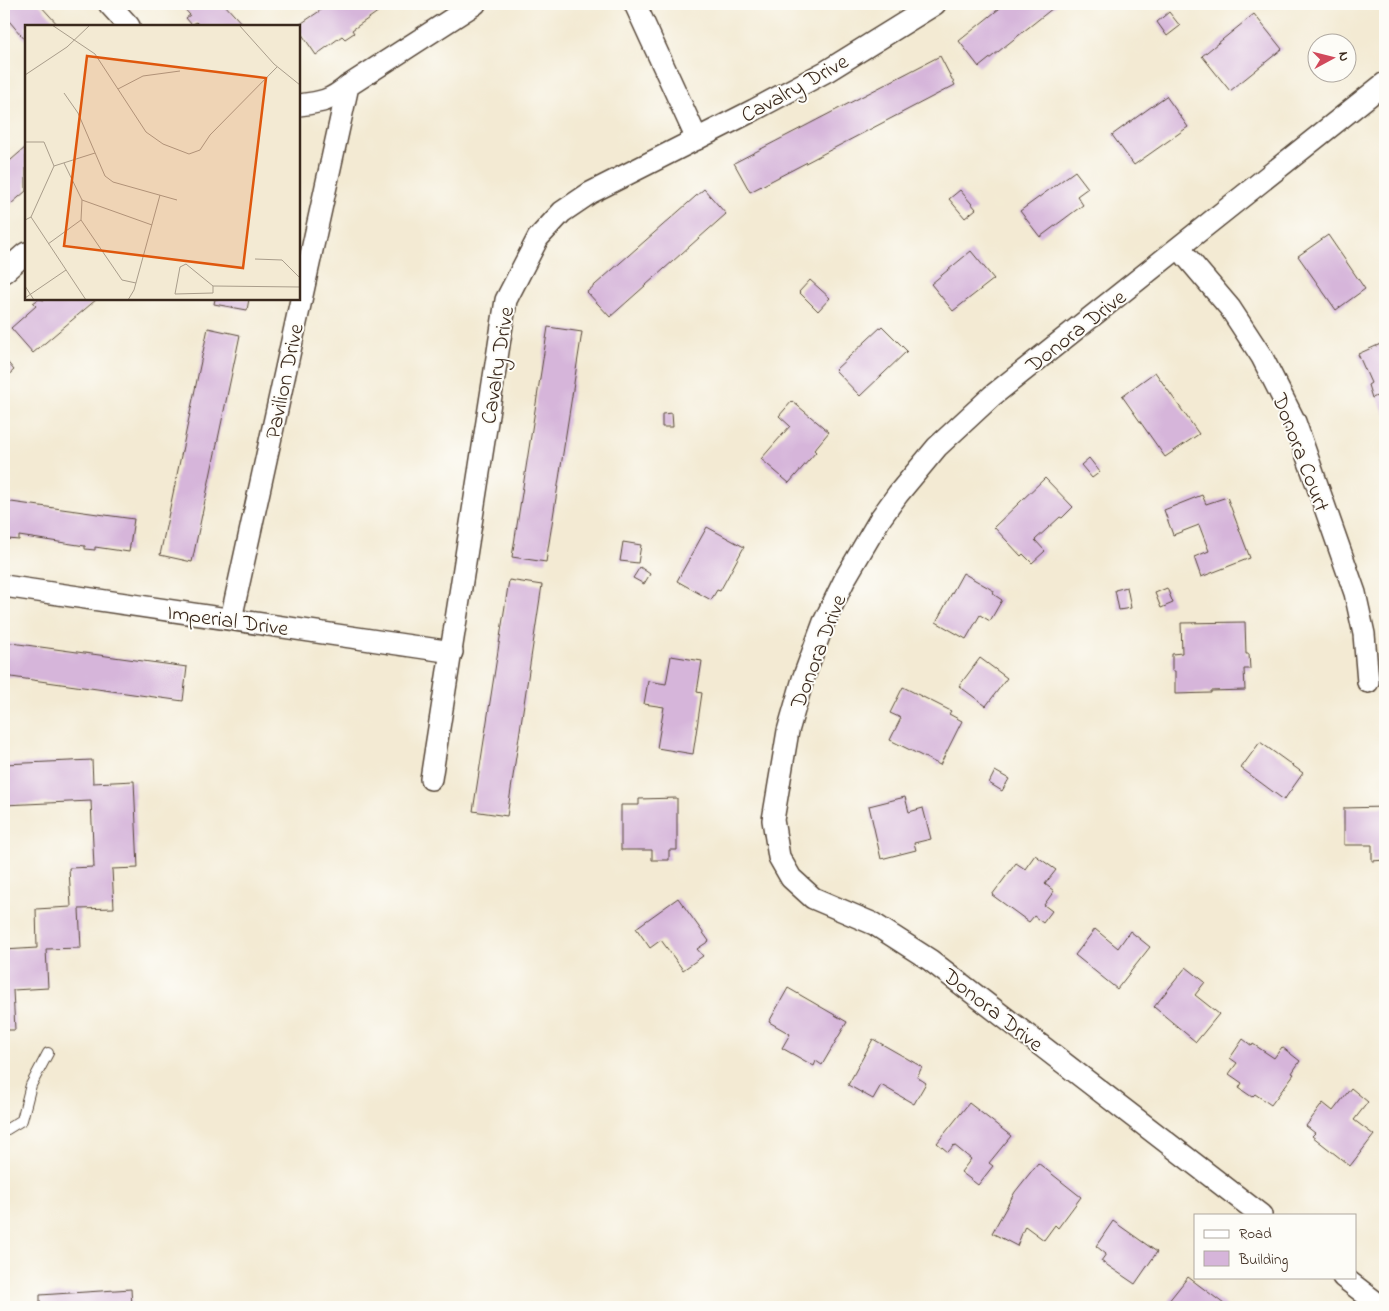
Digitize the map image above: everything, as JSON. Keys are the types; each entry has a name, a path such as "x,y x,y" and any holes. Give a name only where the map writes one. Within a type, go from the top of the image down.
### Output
{"street":[{"path":"109,4 128,25"},
{"path":"300,105 334,98 348,86 475,4"},
{"path":"635,4 696,139"},
{"name":"Cavalry Drive","path":"431,779 506,300 538,238 562,212 590,193 827,71 935,4"},
{"name":"Donora Drive","path":"1260,1214 930,960 874,924 813,898 791,878 779,857 773,820 788,731 803,679 824,622 846,577 884,513 937,447 992,396 1385,83"},
{"name":"Pavilion Drive","path":"231,619 348,86"},
{"name":"Donora Court","path":"1179,248 1230,308 1262,357 1294,422 1355,593 1364,634 1368,682"},
{"path":"4,272 25,254"},
{"name":"Imperial Drive","path":"4,586 452,652"},
{"path":"1344,1278 1382,1307"}],"lane":[{"path":"4,1131 22,1120 31,1085 48,1053"}],"building":[{"path":"4,4 39,4 58,25 25,25 25,40 4,15"},
{"path":"180,4 224,4 243,25 199,25 196,22 192,25 186,18 190,15"},
{"path":"330,4 389,4 352,30 354,33 345,39 342,36 316,55 300,31 299,25"},
{"path":"1005,4 1058,4 979,67 959,41"},
{"path":"1169,12 1180,26 1167,36 1157,22"},
{"path":"1254,14 1282,49 1230,91 1202,56"},
{"path":"940,56 955,85 750,192 734,163"},
{"path":"1166,96 1188,127 1134,165 1112,135"},
{"path":"25,148 25,192 4,210 4,166"},
{"path":"1075,171 1088,188 1077,196 1083,205 1040,237 1020,211"},
{"path":"704,189 726,214 610,317 587,292"},
{"path":"960,190 976,209 965,218 949,199"},
{"path":"1328,235 1365,289 1336,310 1298,256"},
{"path":"971,251 994,279 953,311 931,284"},
{"path":"810,280 830,298 818,311 799,292"},
{"path":"38,300 96,300 33,353 11,328 36,306 33,303"},
{"path":"215,300 249,300 247,310 214,304"},
{"path":"882,326 907,351 860,396 835,370"},
{"path":"548,327 582,332 546,562 512,557"},
{"path":"208,328 240,335 192,562 160,555"},
{"path":"1385,342 1385,415 1377,396 1372,398 1368,385 1371,383 1358,354"},
{"path":"4,358 14,370 4,379"},
{"path":"1155,372 1199,434 1165,457 1122,396"},
{"path":"792,401 829,432 814,450 816,452 789,483 761,459 790,426 779,416"},
{"path":"672,413 673,427 662,427 662,414"},
{"path":"1089,458 1100,472 1092,478 1081,465"},
{"path":"1045,478 1073,507 1035,540 1045,551 1032,563 1023,554 1021,556 994,527"},
{"path":"1202,495 1206,504 1227,497 1250,558 1201,577 1194,557 1209,551 1199,525 1173,535 1164,510"},
{"path":"4,501 134,519 129,552 95,547 95,550 85,549 85,546 19,536 19,540 8,539 9,535 4,534"},
{"path":"707,527 744,547 720,591 717,590 711,600 677,581"},
{"path":"623,542 641,545 638,563 620,561"},
{"path":"640,567 650,574 644,584 633,578"},
{"path":"963,573 994,591 993,594 1002,600 990,621 980,615 966,639 936,622"},
{"path":"509,580 542,585 507,816 473,811"},
{"path":"1127,587 1131,608 1119,610 1115,590"},
{"path":"1167,588 1173,603 1161,608 1155,593"},
{"path":"1245,622 1246,654 1249,654 1250,669 1244,669 1245,690 1175,694 1175,671 1172,671 1172,654 1182,653 1181,623"},
{"path":"4,642 187,667 183,701 4,676"},
{"path":"671,656 702,661 697,692 702,693 693,754 657,748 664,707 644,704 648,681 666,684"},
{"path":"980,658 1007,678 986,706 959,686"},
{"path":"903,687 951,711 949,714 962,721 940,765 890,740 901,718 890,713"},
{"path":"1260,742 1303,773 1284,800 1241,768"},
{"path":"92,760 93,783 134,781 138,868 112,869 114,908 79,909 81,948 46,949 48,988 13,990 15,1030 4,1030 4,950 37,948 36,909 71,907 69,868 94,867 91,801 4,805 4,764"},
{"path":"995,771 1009,779 1002,791 989,783"},
{"path":"905,797 909,812 923,808 931,839 914,843 916,850 881,859 869,806"},
{"path":"677,798 677,850 669,850 669,860 652,860 652,850 621,850 621,805 639,805 639,799"},
{"path":"1385,807 1385,860 1372,861 1372,845 1344,845 1344,808"},
{"path":"1035,855 1056,870 1045,884 1054,891 1044,905 1052,911 1043,923 1034,916 1029,922 992,895 1016,863 1025,869"},
{"path":"678,898 709,941 697,949 703,956 683,970 661,940 650,948 636,928"},
{"path":"1095,929 1118,948 1130,931 1150,947 1117,989 1075,955"},
{"path":"1186,967 1205,982 1195,995 1219,1014 1196,1042 1154,1007"},
{"path":"788,988 847,1022 822,1065 816,1061 814,1066 782,1048 790,1034 769,1022"},
{"path":"873,1039 922,1067 917,1077 926,1083 914,1104 881,1085 873,1099 848,1085"},
{"path":"1243,1039 1274,1058 1282,1047 1300,1061 1292,1073 1294,1074 1271,1105 1255,1094 1252,1097 1239,1088 1242,1083 1229,1074 1237,1063 1230,1058"},
{"path":"1351,1088 1368,1102 1354,1120 1374,1135 1350,1166 1312,1136 1315,1133 1306,1126 1323,1103 1333,1111"},
{"path":"969,1103 1011,1136 989,1163 993,1166 978,1185 961,1172 971,1159 954,1145 948,1152 937,1143"},
{"path":"1038,1163 1081,1197 1058,1228 1055,1225 1044,1240 1025,1226 1017,1246 992,1233 1015,1192"},
{"path":"1113,1221 1157,1252 1135,1284 1101,1261 1106,1254 1096,1246"},
{"path":"1188,1277 1228,1307 1164,1307"},
{"path":"131,1289 132,1307 40,1307 40,1295"}]}
